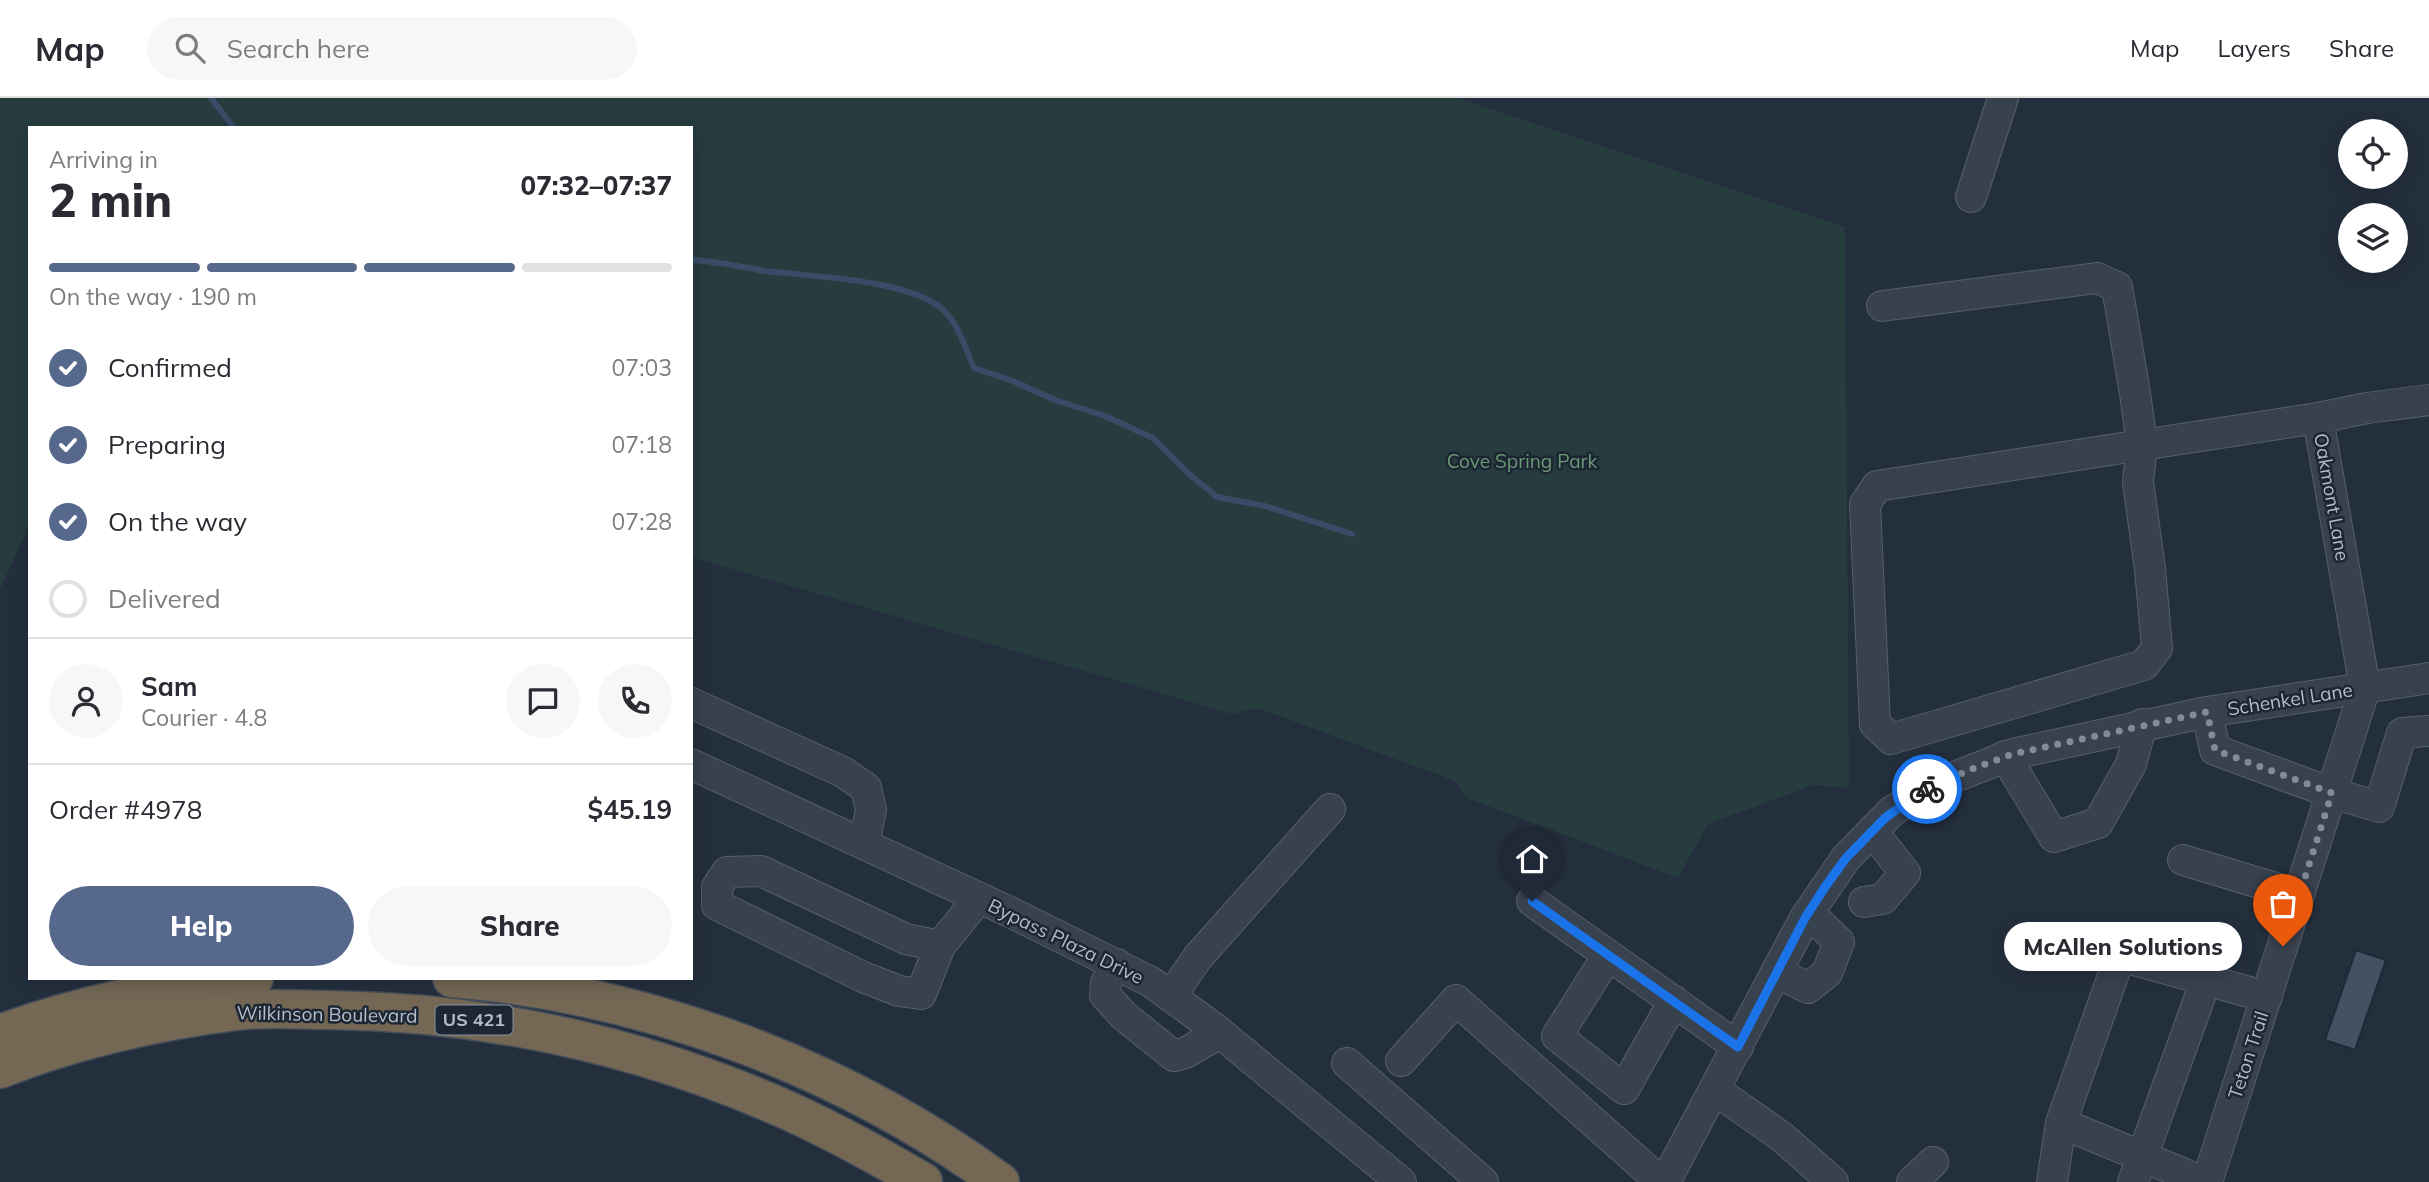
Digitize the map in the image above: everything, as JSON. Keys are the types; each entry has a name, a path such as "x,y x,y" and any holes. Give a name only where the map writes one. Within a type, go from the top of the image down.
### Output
{"highway":[{"name":"Wilkinson Boulevard","path":"0,1034 81,1009 146,994 240,980"},
{"name":"US 421","path":"468,980 549,990 616,1004 743,1045 861,1097 969,1160 1000,1182"},
{"name":"Wilkinson Boulevard","path":"0,1069 65,1047 122,1033 238,1011 359,1010 481,1020 603,1045 719,1082 828,1129 923,1182"}],"street":[{"path":"1971,197 2003,98"},
{"path":"1881,306 2097,278 2117,287 2136,393 2142,445 2138,482 2157,648 2144,665 1891,739 1875,724 1865,504 1877,486 2142,445 2318,418"},
{"name":"Oakmont Lane","path":"2365,688 2318,418 2429,400"},
{"name":"Schenkel Lane","path":"1663,1182 1809,913 1846,858 1892,811 1934,785 2006,756 2142,724 2207,712 2429,678"},
{"name":"Teton Trail","path":"2205,1182 2365,688"},
{"path":"693,704 843,772 866,788 871,810 864,844"},
{"path":"2207,712 2215,750 2332,793 2379,807 2402,733 2429,731"},
{"path":"2006,756 2054,837 2098,824 2132,764 2142,724"},
{"name":"Bypass Plaza Drive","path":"693,765 1117,964 1171,996 1220,1033 1401,1182"},
{"path":"1171,996 1198,957 1330,809"},
{"path":"1776,972 1808,988 1827,973 1839,942 1864,902 1883,899 1905,873 1873,832"},
{"path":"2183,860 2299,895"},
{"path":"940,946 906,939 761,871 727,872 717,887 717,905 852,971 899,991 920,994 940,946 979,898"},
{"path":"1837,871 1864,902"},
{"path":"1532,901 1738,1047"},
{"path":"1809,913 1839,942"},
{"path":"1608,955 1557,1036 1624,1089 1674,1002"},
{"path":"2052,1182 2061,1123 2120,956 2267,997"},
{"path":"1117,964 1106,982 1105,995 1124,1016 1174,1056 1185,1053 1220,1033"},
{"path":"2137,1170 2206,980"},
{"path":"1401,1061 1455,1000 1663,1182"},
{"path":"1347,1063 1483,1182"},
{"path":"1714,1090 1782,1137 1833,1182"},
{"path":"2061,1123 2137,1170 2205,1182"}],"green space":[{"name":"Cove Spring Park","path":"0,98 1457,98 1845,227 1849,788 1813,785 1708,824 1678,878 1467,798 1455,781 1257,708 1232,714 693,558 693,126 28,126 28,528 0,589"}],"building":[{"path":"2356,950 2386,960 2355,1050 2325,1040"}],"waterway":[{"path":"211,98 232,126"},
{"path":"693,260 857,281 904,290 924,298 940,307 952,320 974,368 1013,381 1055,400 1105,416 1153,438 1217,497 1265,506 1352,534"}],"way so far":[{"path":"1927,789 2013,754 2207,712 2215,750 2332,793 2283,946"}],"place":[{"name":"McAllen Solutions","path":"2283,946"}],"route":[{"path":"1532,901 1738,1047 1805,918 1846,858 1892,811 1927,789"}]}
